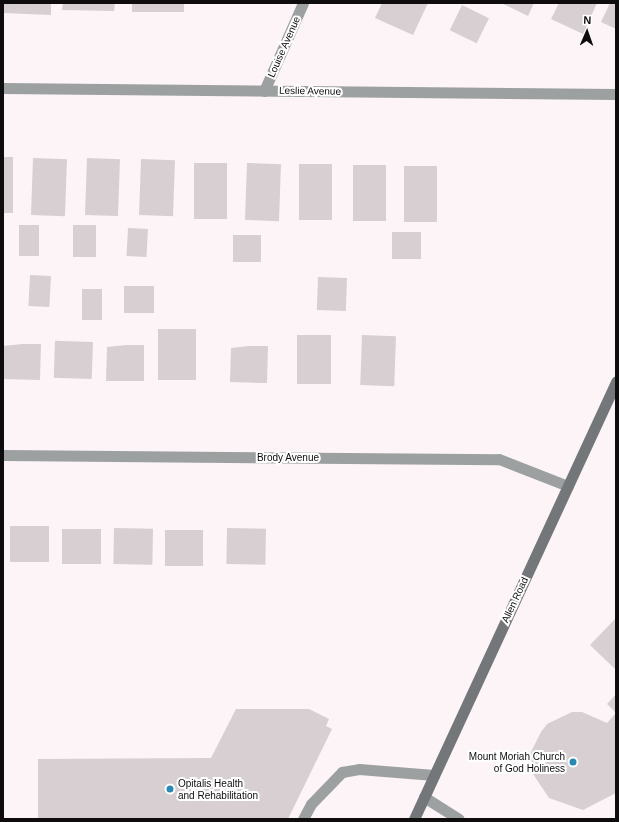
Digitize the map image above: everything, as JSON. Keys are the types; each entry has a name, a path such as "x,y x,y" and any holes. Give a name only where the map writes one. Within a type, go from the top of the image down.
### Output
{"main road":[{"name":"Allen Road","path":"414,819 616,381"}],"street":[{"name":"Louise Avenue","path":"264,91 303,3"},
{"name":"Leslie Avenue","path":"3,88 616,94"},
{"name":"Brody Avenue","path":"3,455 499,459 568,486"},
{"path":"303,819 311,804 342,772 359,769 434,775"},
{"path":"424,797 458,819"}],"building":[{"path":"3,3 51,3 51,15 3,13"},
{"path":"63,3 115,3 114,11 62,10"},
{"path":"132,3 184,3 184,12 132,12"},
{"path":"382,3 428,3 413,35 375,18"},
{"path":"501,3 534,3 528,16"},
{"path":"559,3 597,3 583,34 551,19"},
{"path":"610,3 616,3 616,29 601,22"},
{"path":"462,5 489,18 477,43 450,30"},
{"path":"3,157 13,157 13,213 3,213"},
{"path":"33,158 67,159 65,216 31,215"},
{"path":"87,158 120,159 118,216 85,215"},
{"path":"141,159 175,160 173,216 139,215"},
{"path":"194,163 227,163 227,219 194,219"},
{"path":"247,163 281,164 279,221 245,220"},
{"path":"299,164 332,164 332,220 299,220"},
{"path":"353,165 386,165 386,221 353,221"},
{"path":"404,166 437,166 437,222 404,222"},
{"path":"19,225 39,225 39,256 19,256"},
{"path":"73,225 96,225 96,257 73,257"},
{"path":"128,228 148,229 147,257 127,256"},
{"path":"392,232 421,232 421,259 392,259"},
{"path":"233,235 261,235 261,262 233,262"},
{"path":"30,275 51,276 49,307 28,306"},
{"path":"318,277 347,278 346,311 317,310"},
{"path":"124,286 154,286 154,313 124,313"},
{"path":"82,289 102,289 102,320 82,320"},
{"path":"158,329 196,329 196,380 158,380"},
{"path":"297,335 331,335 331,384 297,384"},
{"path":"362,335 396,336 394,386 360,385"},
{"path":"55,341 93,342 92,379 54,378"},
{"path":"41,344 40,380 3,379 3,346"},
{"path":"144,345 144,381 106,381 107,347"},
{"path":"268,346 267,383 230,382 231,348"},
{"path":"10,526 49,526 49,562 10,562"},
{"path":"114,528 153,529 152,565 113,564"},
{"path":"227,528 266,529 265,565 226,564"},
{"path":"62,529 101,529 101,564 62,564"},
{"path":"165,530 203,530 203,566 165,566"},
{"path":"616,618 616,670 590,645"},
{"path":"616,694 616,713 607,704"},
{"name":"Opitalis Health and Rehabilitation","path":"236,709 309,709 329,719 326,726 332,729 288,819 38,819 38,759 211,758"},
{"name":"Mount Moriah Church of God Holiness","path":"572,712 582,712 607,723 616,713 616,793 583,810 549,798 529,768 529,756 541,732 547,724"}],"place":[{"name":"Mount Moriah Church of God Holiness","path":"573,762"},
{"name":"Opitalis Health and Rehabilitation","path":"170,789"}]}
